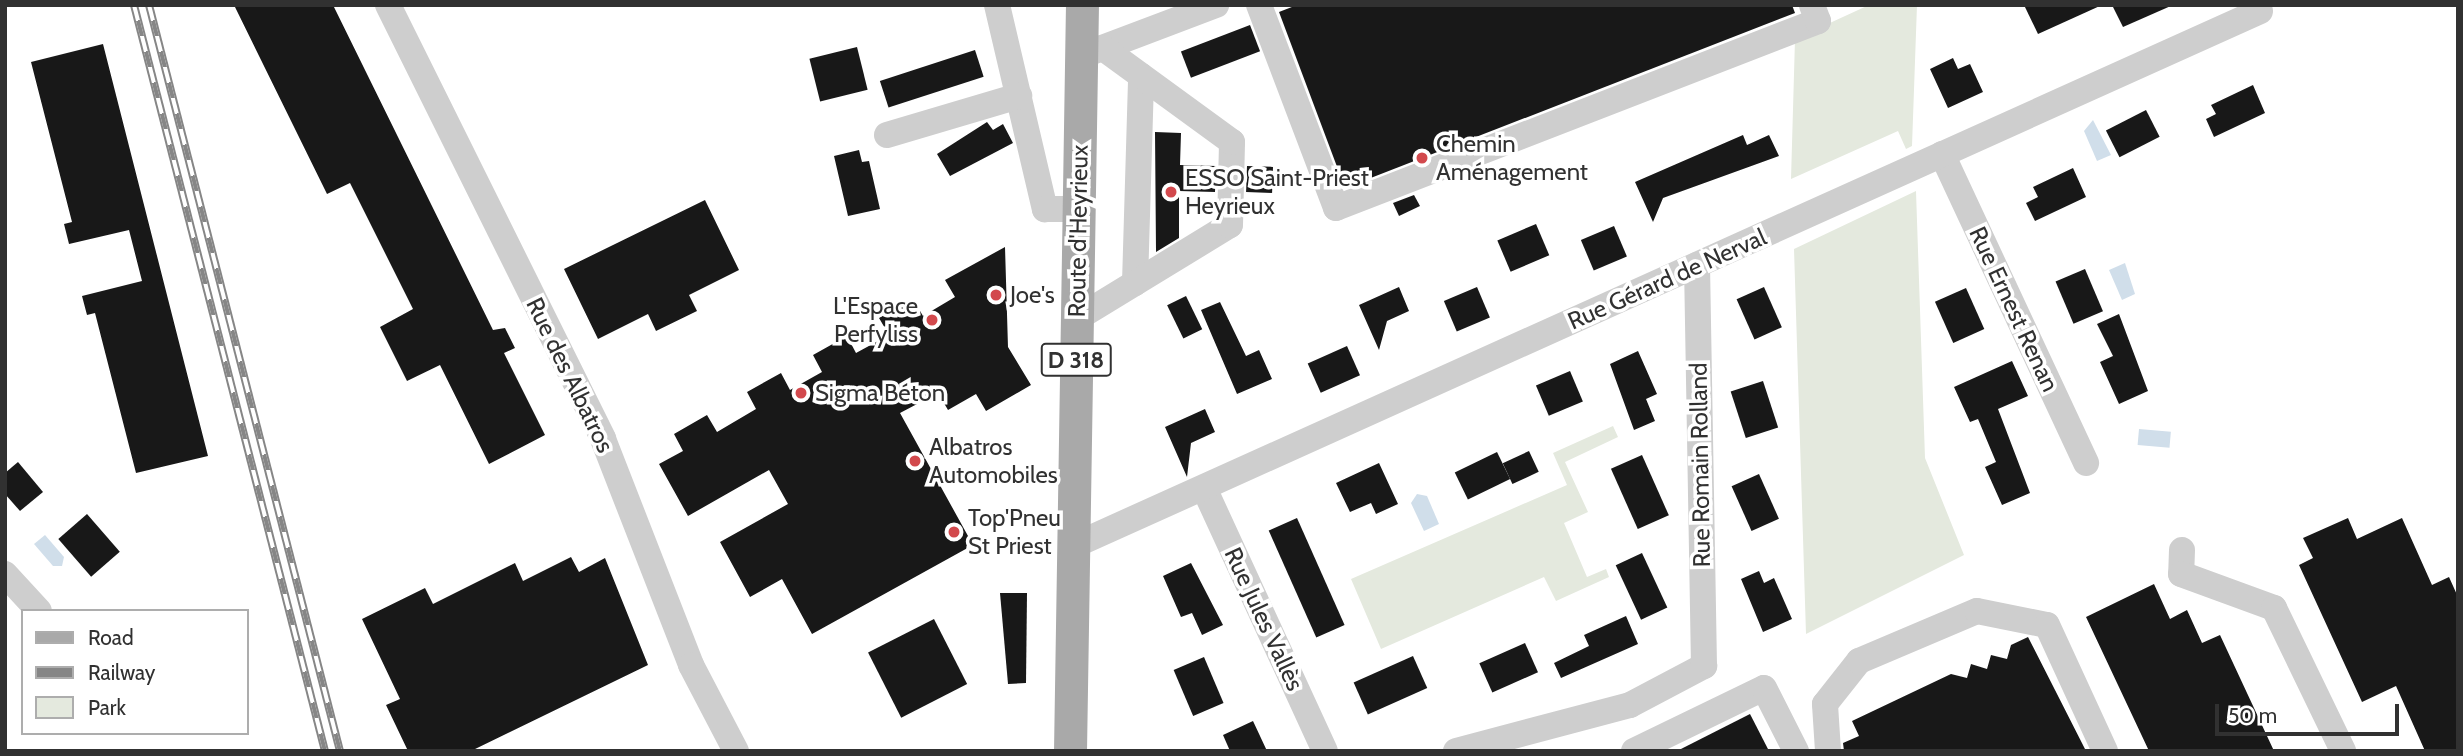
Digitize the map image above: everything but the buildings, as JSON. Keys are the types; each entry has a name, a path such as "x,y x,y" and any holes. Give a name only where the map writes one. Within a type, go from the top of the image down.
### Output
{"main road":[{"name":"Route d'Heyrieux","path":"1070,751 1078,209 1092,52 1082,5"}],"street":[{"name":"Rue des Albatros","path":"388,5 603,439 691,665 736,751"},
{"path":"997,5 1045,209 1078,209"},
{"path":"1092,52 1216,5"},
{"path":"1259,5 1336,208 1821,10"},
{"name":"Rue Gérard de Nerval","path":"1073,546 2260,11"},
{"path":"1076,319 1230,226 1232,142 1141,76 1092,52"},
{"path":"1135,283 1141,76"},
{"path":"887,135 1019,96"},
{"name":"Rue Ernest Renan","path":"1942,154 2087,463"},
{"name":"Rue Romain Rolland","path":"1455,751 1630,705 1704,666 1697,265"},
{"name":"Rue Jules Vallès","path":"1203,488 1325,751"},
{"path":"2182,550 2181,574 2274,608 2343,751"},
{"path":"5,574 37,609"},
{"path":"1828,751 1825,704 1859,661 1977,611 2047,625 2105,751"},
{"path":"1634,751 1764,688 1796,751"}],"green space":[{"path":"1869,5 1917,5 1912,146 1906,149 1898,131 1791,179 1795,39"},
{"path":"1916,191 1925,458 1964,555 1806,634 1794,249"},
{"path":"1613,426 1618,437 1565,462 1588,512 1564,523 1587,577 1606,569 1609,577 1556,601 1544,577 1381,649 1351,579 1567,485 1553,453"}],"shaded area":[{"path":"2093,120 2111,155 2097,161 2084,131"},
{"path":"2125,263 2135,294 2122,300 2109,270"},
{"path":"2139,429 2171,432 2169,448 2138,445"},
{"path":"1417,494 1427,496 1439,524 1424,531 1411,503"},
{"path":"45,535 64,557 62,566 53,566 34,544"}],"railway":[{"path":"134,5 325,751"},
{"path":"149,5 340,751"}],"place":[{"name":"Chemin Aménagement","path":"1422,158"},
{"name":"ESSO Saint-Priest Heyrieux","path":"1171,192"},
{"name":"Joe's","path":"996,295"},
{"name":"L'Espace Perfyliss","path":"932,320"},
{"name":"Sigma Béton","path":"801,393"},
{"name":"Albatros Automobiles","path":"915,461"},
{"name":"Top'Pneu St Priest","path":"954,532"}]}
